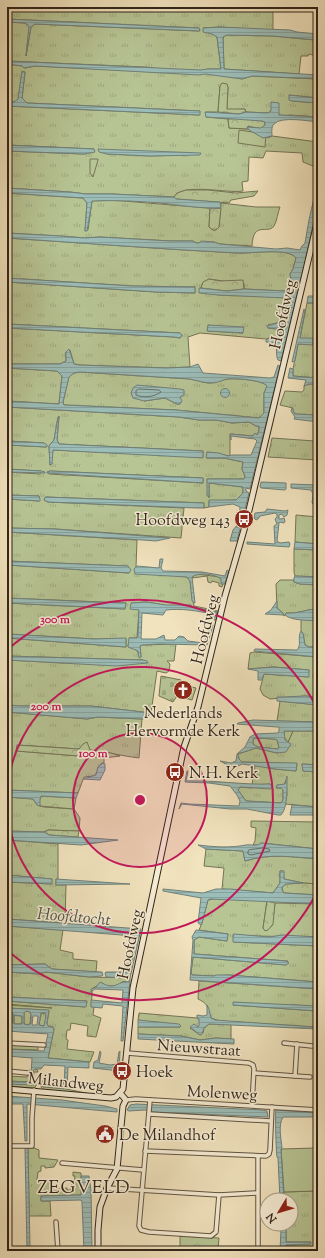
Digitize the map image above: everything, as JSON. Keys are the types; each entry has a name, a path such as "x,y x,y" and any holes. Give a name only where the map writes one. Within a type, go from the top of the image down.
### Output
{"street":[{"name":"Hoofdweg","path":"120,1094 123,1089 133,988 184,747 198,707 225,596 246,523 318,219"},
{"path":"7,1043 44,1045"},
{"path":"284,1043 312,1046"},
{"path":"295,1076 297,1044"},
{"name":"Nieuwstraat","path":"127,1052 251,1064 254,1067 252,1105"},
{"path":"7,1071 28,1073"},
{"path":"254,1073 310,1077"},
{"name":"Milandweg","path":"7,1089 34,1090 111,1098 120,1094"},
{"path":"7,1146 32,1146 34,1090"},
{"path":"98,1251 100,1207 107,1188 117,1169 123,1106 126,1100 120,1094"},
{"name":"Molenweg","path":"126,1100 136,1099 150,1101 252,1105 272,1108 318,1110"},
{"path":"150,1101 139,1226 141,1230 149,1232 211,1236 216,1232 219,1194"},
{"path":"145,1151 266,1156 269,1154 270,1150 272,1108"},
{"path":"149,1113 271,1119"},
{"path":"258,1156 258,1251"},
{"path":"62,1163 117,1169 143,1170"},
{"path":"107,1188 219,1194 258,1193"},
{"path":"56,1222 58,1251"}],"green space":[{"path":"7,7 273,7 273,31 220,27 203,28 217,37 221,69 207,69 242,79 252,76 318,79 318,98 289,95 292,101 318,103 318,117 290,115 281,116 272,108 268,113 246,112 245,109 228,110 228,87 220,86 218,112 206,112 206,117 228,119 229,128 248,129 268,138 272,136 318,142 318,156 313,166 303,162 302,153 266,151 263,158 249,157 248,181 242,182 243,191 236,192 196,189 186,190 174,197 86,194 7,188 7,151 84,154 94,152 94,149 7,145 7,106 199,115 200,111 27,103 22,98 25,72 22,72 18,100 14,102 7,101 7,64 22,66 25,68 35,66 201,74 145,67 7,61 7,22 25,23 30,26 26,56 31,27 35,24 199,31 199,28 7,19","holes":["103,152 200,154 150,156 107,154"]},
{"path":"227,35 273,36 315,40 317,42 318,51 313,55 309,54 308,56 301,56 299,74 224,69 223,37"},
{"path":"222,83 227,84 228,87 227,109 245,109 246,112 239,114 218,112 220,86"},
{"path":"243,118 262,121 265,122 265,125 261,129 248,126 248,129 229,128 228,119"},
{"path":"239,130 266,134 265,147 238,143"},
{"path":"90,159 98,159 93,177 90,173"},
{"path":"186,190 208,190 236,193 258,191 254,196 231,200 229,203 176,199 174,197 177,193"},
{"path":"7,193 83,198 87,203 85,231 88,230 92,201 111,200 209,208 209,227 213,230 216,230 219,227 221,203 256,207 280,207 274,226 255,233 252,246 219,244 214,242 196,243 193,241 100,237 85,238 7,233"},
{"path":"221,208 219,227 216,230 213,230 209,227 210,209"},
{"path":"7,238 237,253 278,252 292,255 296,258 290,274 291,279 288,288 285,291 244,289 244,284 209,279 202,284 200,288 218,295 283,297 286,301 285,321 268,325 268,328 277,329 279,331 278,338 266,339 200,333 188,337 190,367 166,368 79,365 74,364 70,350 66,352 66,361 60,364 7,364 7,328 180,338 182,335 180,333 7,324 7,282 156,292 195,293 195,287 132,286 7,278","holes":["208,325 243,333 208,331"]},
{"path":"209,279 220,281 243,280 244,289 227,291 201,288 203,282"},
{"path":"307,303 318,303 318,378 293,376 298,344 313,344 300,338"},
{"path":"7,368 57,371 62,376 59,404 7,401"},
{"path":"80,372 190,379 204,383 214,383 227,379 242,379 260,382 267,386 264,393 264,413 259,418 176,410 64,405 63,402 69,376","holes":["184,390 180,397 180,404 165,398 144,401"]},
{"path":"309,384 318,384 318,415 295,414 293,408 280,405 285,391 302,392 304,390 304,386"},
{"path":"7,407 179,417 232,423 249,422 259,426 258,432 253,436 230,434 230,456 207,452 207,458 224,458 243,462 242,469 245,476 244,479 207,479 209,497 209,483 243,487 243,493 236,500 209,501 209,507 204,508 204,503 46,497 44,500 48,502 184,508 181,538 55,529 7,528 7,499 39,501 39,496 7,495 7,472 40,474 41,471 7,469 7,445 46,447 44,443 7,441","holes":["59,416 57,440 59,444 203,451 203,457 53,450 50,465 49,446 54,440","47,472 203,478 203,483 49,474"]},
{"path":"317,422 318,460 268,457 272,438 315,441"},
{"path":"296,515 318,517 318,544 295,542"},
{"path":"7,532 137,540 136,567 134,569 187,577 190,581 194,606 218,611 216,620 214,620 216,612 193,607 167,607 146,602 131,603 139,610 137,638 129,638 141,657 140,646 142,645 176,644 174,661 167,661 170,664 169,671 166,673 157,671 151,713 91,706 7,705 7,660 64,663 143,660 7,656 7,638 126,647 126,639 94,639 7,634 7,603 125,609 126,603 7,598 7,565 129,573 127,566 7,561"},
{"path":"294,549 318,550 318,577 295,576"},
{"path":"197,574 220,577 223,584 222,587 219,586 219,583 212,581 211,583 208,582 207,576 192,578"},
{"path":"280,580 294,580 294,582 300,584 318,585 318,609 286,613 285,616 283,615 283,613 277,608 276,584"},
{"path":"301,619 318,621 318,647 309,647 305,645 301,631"},
{"path":"254,652 318,657 318,671 314,670 313,677 318,677 318,697 305,696 270,699 263,695 260,689 264,674 308,677 309,670 274,667 248,669 250,653"},
{"path":"161,676 181,680 180,684 196,688 192,700 177,696 173,702 159,696"},
{"path":"280,701 318,705 318,722 277,721"},
{"path":"7,712 87,719 98,717 142,719 139,758 90,750 87,744 79,749 17,745 17,751 104,758 104,763 98,767 94,776 84,777 78,793 7,790"},
{"path":"284,731 293,731 288,742 284,737"},
{"path":"293,731 318,731 318,765 302,764 303,771 318,772 318,807 285,804 287,795 286,780 284,785 277,785 277,788 281,788 283,790 283,800 281,803 246,801 238,790 240,787 251,788 270,784 252,785 255,765 296,771 297,764 241,762 238,754 256,748 277,753 290,744 288,742"},
{"path":"253,739 277,740 279,747 278,749 258,747 253,744"},
{"path":"87,742 90,750 120,756 104,758 16,751 17,745 79,749"},
{"path":"41,796 76,798 74,809 40,806 39,802"},
{"path":"7,797 33,799 37,805 44,807 74,809 80,818 79,831 7,831"},
{"path":"251,821 318,822 318,849 261,843 259,845 253,845 255,841 256,828 251,827"},
{"path":"48,830 79,831 78,837 49,835 44,832"},
{"path":"7,840 58,844 58,879 56,879 56,885 66,885 65,923 7,919 7,882 51,884 52,879 7,875"},
{"path":"206,849 243,851 245,861 272,856 318,859 318,884 284,879 283,871 280,871 280,883 273,893 222,889 224,868 204,866"},
{"path":"286,884 318,884 318,895 284,893 282,889 282,887"},
{"path":"219,898 267,901 263,928 272,926 275,903 318,904 318,937 233,935 234,942 318,946 318,982 228,975 192,975 193,957 286,965 288,961 194,954 194,940 199,937 227,941 228,934 199,930 208,900"},
{"path":"267,901 275,903 273,924 268,930 265,931 263,928"},
{"path":"7,926 63,930 60,950 73,953 73,959 97,961 96,972 52,969 45,964 7,965"},
{"path":"7,972 39,974 46,972 89,977 130,978 130,981 122,982 117,986 105,986 103,983 93,988 91,991 91,1006 94,1007 93,1015 101,1018 96,1037 87,1036 88,1026 71,1023 70,1030 67,1030 67,1049 94,1052 90,1062 48,1058 54,1029 53,1027 48,1026 47,1023 49,1011 7,1008 7,1005 52,1008 7,1004 7,1001 85,1007 87,1001 7,997"},
{"path":"199,981 318,989 317,1007 296,1005 233,1005 317,1011 318,1026 220,1021 211,1018 207,1005 198,999"},
{"path":"26,1011 30,1012 31,1014 30,1024 28,1025 24,1024 24,1013"},
{"path":"7,1012 12,1012 13,1014 13,1023 11,1024 7,1023"},
{"path":"41,1013 46,1014 46,1024 44,1026 39,1025"},
{"path":"139,1013 197,1018 199,1019 200,1026 190,1028 200,1035 203,1033 204,1028 209,1024 231,1024 231,1039 216,1038 200,1040 181,1036 138,1034 138,1027 180,1027 138,1020"},
{"path":"14,1015 22,1016 22,1024 14,1024"},
{"path":"7,1045 38,1046 38,1050 7,1049"},
{"path":"316,1049 318,1049 318,1076 315,1076"},
{"path":"37,1069 38,1072 34,1072 33,1082 33,1071"},
{"path":"29,1070 31,1071 29,1082 7,1081 7,1076 27,1077"},
{"path":"41,1081 50,1082 50,1084 55,1085 56,1083 65,1082 64,1086 43,1084 43,1087 67,1089 90,1094 44,1090 41,1087"},
{"path":"37,1082 34,1088 7,1086 7,1084 27,1084"},
{"path":"28,1148 39,1150 39,1158 58,1160 54,1167 45,1168 45,1166 41,1166 41,1171 38,1172 37,1180 50,1181 50,1185 53,1185 53,1191 67,1188 67,1190 71,1190 71,1185 74,1184 75,1176 73,1176 73,1172 81,1173 81,1195 41,1196 41,1201 50,1201 51,1216 29,1216"},
{"path":"316,1148 316,1191 284,1192 281,1149"},
{"path":"316,1191 315,1251 286,1251 286,1245 310,1244 311,1242 286,1242 286,1232 299,1232 299,1192 284,1192"},
{"path":"180,1236 219,1238 218,1249 248,1251 180,1251"},
{"path":"261,1247 280,1247 280,1251 260,1251"}],"water":[{"path":"7,19 199,28 200,31 35,24 31,27 26,56 29,26 25,23 7,22"},
{"path":"220,27 290,30 318,34 318,46 315,40 273,36 227,35 223,37 224,69 318,75 318,79 252,76 242,79 205,74 199,75 35,66 24,68 22,66 7,64 7,61 201,70 221,69 217,37 203,32 203,28"},
{"path":"22,71 25,72 22,98 27,103 200,111 200,115 7,106 7,101 14,102 18,99"},
{"path":"289,95 318,98 318,103 292,101 289,100"},
{"path":"271,102 279,103 279,115 318,117 318,122 282,120 274,124 272,127 272,136 263,138 249,130 247,127 261,128 265,125 265,122 206,117 205,112 239,114 246,112 268,113 271,111"},
{"path":"7,145 94,149 95,152 84,154 7,151"},
{"path":"98,149 201,153 200,155 150,156 107,154 99,152"},
{"path":"318,180 318,202 281,361 277,358 275,343 266,342 266,340 269,338 278,338 279,331 277,329 268,328 267,326 285,321 285,298 199,293 199,288 227,291 244,289 285,291 288,288 291,279 290,274 296,258 292,255 278,252 237,253 7,238 7,233 85,238 100,237 193,241 196,243 201,241 220,244 300,250 305,243"},
{"path":"7,188 86,194 174,197 176,199 220,202 221,208 134,201 92,201 87,231 85,231 87,203 83,198 7,193"},
{"path":"7,278 132,286 195,287 195,293 156,292 7,282"},
{"path":"308,296 318,296 318,303 307,303"},
{"path":"304,309 305,311 300,338 313,338 313,345 298,344 295,361 292,362"},
{"path":"7,324 180,333 182,335 180,338 7,328"},
{"path":"208,325 244,327 243,333 207,331"},
{"path":"69,349 74,364 79,365 166,368 190,367 198,364 203,373 270,378 274,377 278,365 280,366 250,489 246,488 246,491 249,493 237,541 230,541 233,530 239,523 240,507 233,504 209,507 209,500 236,500 243,493 243,487 209,483 209,498 207,494 207,479 244,479 245,476 242,469 243,462 224,458 206,458 207,452 219,453 228,456 251,455 257,441 255,439 231,436 231,440 230,434 253,436 255,433 257,435 259,426 249,422 232,423 179,417 7,407 7,401 59,404 62,376 57,371 7,368 7,364 60,364 66,361 66,352","holes":["80,372 190,379 212,383 227,379 242,379 260,382 267,386 264,393 264,413 259,418 176,410 64,405 63,402 69,377 74,373"]},
{"path":"290,368 293,369 293,376 318,378 318,384 309,384 304,386 306,380 288,378"},
{"path":"137,385 180,389 184,390 184,395 180,397 182,401 180,404 165,398 144,401 133,398 131,393 133,388"},
{"path":"225,388 230,393 225,398 220,393"},
{"path":"292,408 295,414 318,415 318,422 294,419 295,417 291,411"},
{"path":"59,416 57,440 59,444 203,451 203,458 53,450 52,464 50,465 49,446 54,440"},
{"path":"7,441 44,443 47,447 7,445"},
{"path":"7,469 41,471 45,473 7,472"},
{"path":"50,471 203,478 203,483 47,473"},
{"path":"261,482 286,483 286,489 261,488"},
{"path":"291,484 318,485 318,505 314,505 312,503 313,494 311,490 291,488"},
{"path":"7,495 39,496 40,501 7,499"},
{"path":"45,497 204,503 204,508 48,502 44,500"},
{"path":"267,509 288,510 287,515 284,517 282,514 279,515 279,519 284,518 285,521 284,523 279,523 277,541 280,543 289,542 289,547 247,544 247,542 275,544 274,526 277,524 275,519 277,514 275,513 260,516 256,520 254,518 255,513 265,512"},
{"path":"7,528 55,529 170,538 156,541 7,532"},
{"path":"295,542 318,544 318,550 294,549"},
{"path":"160,559 163,559 161,568 163,571 202,572 225,576 227,570 229,571 225,584 221,584 221,579 211,575 198,574 192,577 195,603 192,601 190,581 187,577 135,574 134,569 137,566 159,568"},
{"path":"7,561 128,566 131,570 129,573 7,565"},
{"path":"295,576 318,577 318,585 300,584 294,582"},
{"path":"7,598 126,603 125,609 7,603"},
{"path":"277,601 277,608 283,613 283,615 265,614 271,610"},
{"path":"146,602 166,605 191,605 194,608 217,612 214,620 212,618 213,614 190,610 166,610 163,615 142,613 141,639 156,639 164,635 165,640 175,640 179,636 184,637 188,641 203,643 211,623 213,625 207,645 142,645 140,646 141,657 139,658 138,651 128,647 129,638 138,637 139,610 130,609 131,603"},
{"path":"318,609 318,621 296,619 285,615 286,613"},
{"path":"301,631 303,633 305,645 309,647 318,647 318,657 254,651 255,649 297,650"},
{"path":"7,634 94,639 126,638 126,647 7,638"},
{"path":"7,656 143,660 147,661 148,663 116,666 7,660"},
{"path":"274,667 309,670 309,677 264,674 262,680 258,680 258,671 248,669"},
{"path":"277,697 318,697 318,705 277,701"},
{"path":"7,705 91,706 151,713 146,718 142,719 98,717 87,719 7,712"},
{"path":"253,720 318,722 318,731 284,731 285,740 291,744 286,752 277,753 256,748 238,754 239,759 242,762 297,763 296,771 242,764 234,766 220,761 231,763 236,761 237,754 245,747 250,737 255,734 278,733 279,731 279,727 237,724","holes":["256,738 277,740 279,747 278,749 258,747 253,744 253,739"]},
{"path":"103,763 105,764 105,770 100,780 83,779 96,775 98,767"},
{"path":"302,764 318,765 318,772 303,771"},
{"path":"187,771 186,781 270,784 272,787 271,789 240,787 238,790 246,801 281,803 283,800 283,790 281,788 276,788 277,785 285,784 287,776 287,797 285,807 281,815 247,809 230,809 182,804 179,809 181,803 239,806 240,801 230,786 185,782"},
{"path":"7,790 78,793 76,798 41,796 40,806 37,805 33,799 7,797"},
{"path":"292,805 318,807 318,815 290,815"},
{"path":"7,831 44,832 49,835 118,840 81,845 7,840"},
{"path":"261,843 318,849 318,859 272,856 245,861 243,851 206,849 198,845 228,847 255,845"},
{"path":"280,871 284,871 284,879 303,883 286,884 282,887 284,893 318,895 318,904 210,899 208,900 201,925 198,923 201,898 163,891 163,889 203,893 216,889 230,889 273,893 280,883"},
{"path":"7,875 52,879 52,884 7,882"},
{"path":"56,879 130,884 56,885"},
{"path":"7,919 141,929 130,978 106,977 105,973 122,972 125,968 125,964 131,963 134,936 7,926"},
{"path":"196,930 228,934 227,941 199,937 194,940 194,954 286,961 289,963 286,965 193,957 192,975 228,975 318,982 318,989 190,980 192,937"},
{"path":"234,934 269,937 283,935 318,937 318,946 233,942"},
{"path":"45,964 52,969 102,972 103,975 89,977 46,972 39,974 7,972 7,965"},
{"path":"130,981 123,1041 121,1041 123,1006 103,1004 102,1008 91,1007 91,1000 122,1003 123,990 95,989 92,991 92,996 91,989 96,987 100,982 105,985 113,986"},
{"path":"7,997 87,1001 86,1007 7,1001"},
{"path":"233,1002 318,1006 318,1013 317,1011 233,1005"},
{"path":"207,1005 211,1018 215,1020 315,1027 318,1025 318,1049 317,1029 209,1024 204,1028 202,1034 200,1035 190,1027 194,1024 198,1027 199,1026 199,1019 197,1018 197,1015 207,1015"},
{"path":"7,1008 49,1010 47,1023 48,1026 53,1027 54,1029 48,1058 89,1062 89,1068 68,1067 67,1089 42,1086 45,1084 64,1086 65,1066 44,1065 41,1069 35,1069 33,1071 32,1082 35,1083 34,1085 7,1084 7,1081 29,1082 31,1076 32,1058 7,1056 7,1049 44,1051 48,1034 7,1031 7,1024 13,1023 13,1014 12,1012 7,1012","holes":["26,1011 30,1012 31,1014 31,1023 29,1025 24,1024 24,1013","41,1013 45,1013 44,1026 39,1025","14,1015 22,1016 22,1024 14,1024","33,1016 38,1016 37,1025 32,1025"]},
{"path":"138,1020 179,1024 181,1026 138,1027"},
{"path":"138,1034 181,1036 200,1040 216,1038 234,1039 234,1044 138,1039"},
{"path":"100,1051 99,1063 110,1065 117,1064 120,1051 119,1074 116,1075 114,1071 111,1070 93,1068 94,1062 98,1060"},
{"path":"7,1096 62,1100 105,1106 117,1109 117,1112 27,1104 27,1141 25,1141 23,1104 11,1104 11,1107 8,1107"},
{"path":"136,1104 263,1110 267,1111 268,1117 127,1110 130,1105"},
{"path":"276,1110 318,1113 318,1137 316,1119 314,1117 283,1117 281,1120 280,1132 284,1192 280,1192 276,1147"},
{"path":"318,1143 318,1251 315,1251 316,1148"},
{"path":"25,1148 28,1148 30,1248 27,1249"},
{"path":"81,1176 89,1176 91,1191 92,1251 84,1251 81,1200 41,1201 41,1196 81,1195"},
{"path":"281,1232 286,1232 286,1242 311,1242 311,1244 286,1245 286,1251 280,1251"}],"place":[{"name":"Hoofdweg 143","path":"244,519"},
{"name":"Nederlands Hervormde Kerk","path":"183,690"},
{"name":"N.H. Kerk","path":"175,772"},
{"name":"Hoek","path":"122,1071"},
{"name":"De Milandhof","path":"105,1134"}],"district":[{"name":"ZEGVELD","path":"84,1187"}],"water label":[{"name":"Hoofdtocht","path":"74,916"}]}
